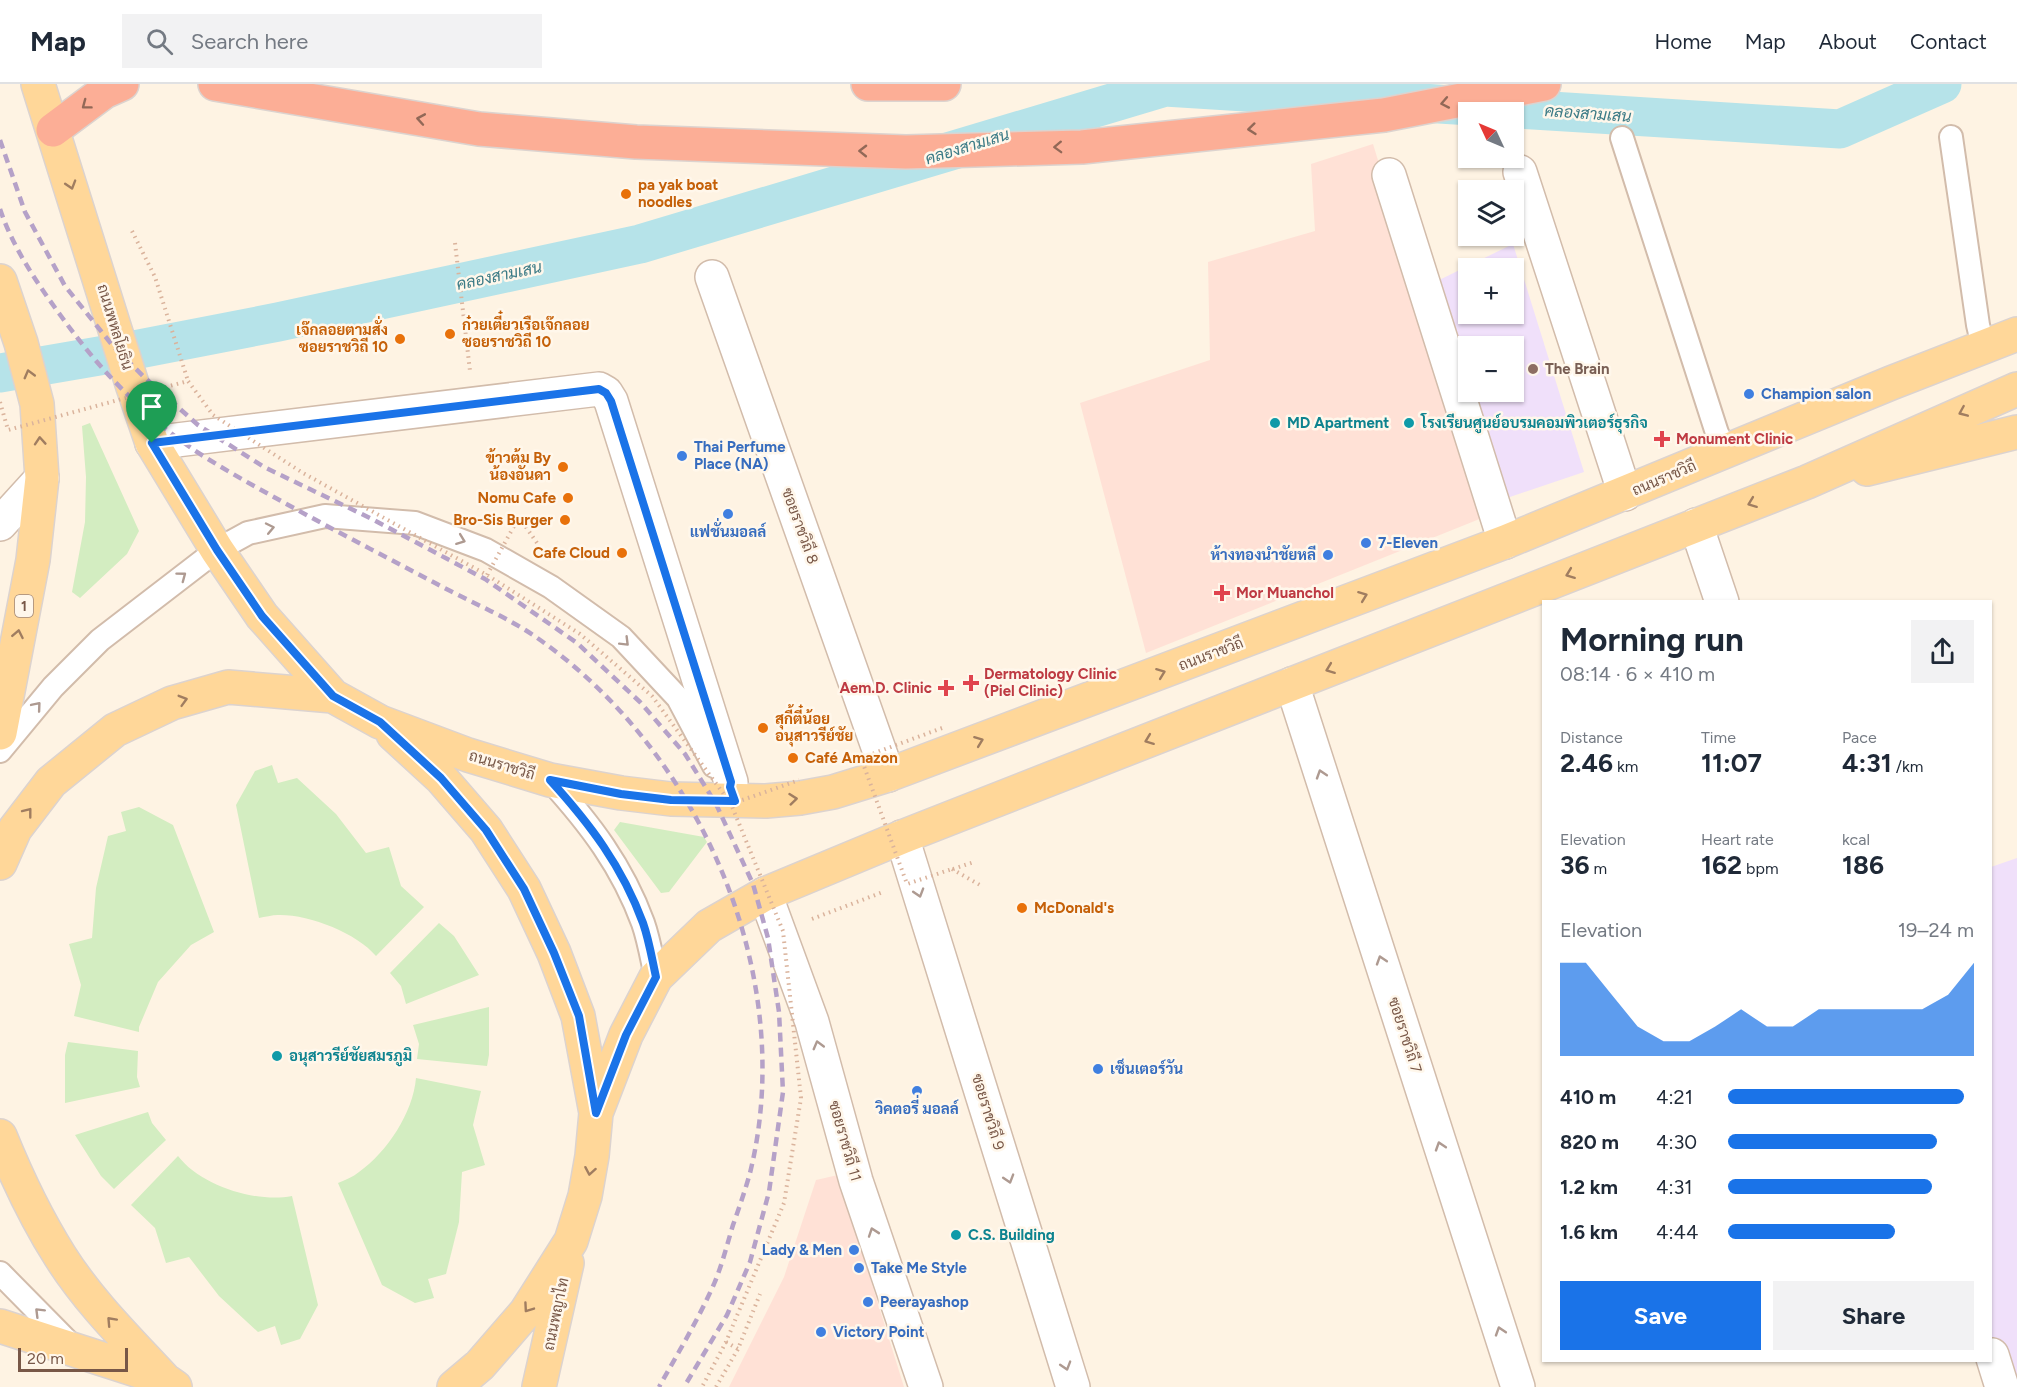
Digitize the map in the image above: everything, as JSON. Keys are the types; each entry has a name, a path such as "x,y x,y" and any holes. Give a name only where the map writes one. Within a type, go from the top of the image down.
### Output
{"highway":[{"path":"53,130 104,92 122,84"},
{"path":"867,84 944,84"},
{"path":"228,85 479,129 636,142 906,152 1082,147 1384,115 1544,84"}],"main road":[{"name":"ถนนพหลโยธิน","path":"39,84 152,443 217,550 262,616 333,696"},
{"name":"1","path":"0,281 21,343 37,404 42,478 33,560 0,733"},
{"name":"ถนนราชวิถี","path":"380,722 468,755 550,780 621,794 671,800 732,797 766,801 833,792 888,775 1505,542 2017,334"},
{"path":"596,1113 626,1035 656,977 709,926 765,894 902,837 1806,482 2017,389"},
{"path":"1806,482 1899,463 2017,432"},
{"path":"0,863 15,829 51,783 115,729 172,703 228,687 333,696 380,722 441,778 463,803 486,830 524,889 554,953 579,1016 596,1113 585,1196 572,1241 526,1312 480,1365 454,1387"},
{"path":"0,1136 19,1182 60,1257 102,1312 170,1383"},
{"name":"ถนนพญาไท","path":"537,1381 572,1241"},
{"path":"0,1326 170,1383"}],"street":[{"path":"1520,172 1624,494"},
{"path":"1389,175 1505,542"},
{"name":"ซอยราชวิถี 8","path":"712,277 888,775"},
{"path":"152,443 599,389 606,393 611,401 731,782 732,797"},
{"path":"0,524 42,478"},
{"path":"1696,525 1721,600"},
{"name":"ซอยราชวิถี 7","path":"1292,684 1518,1387"},
{"name":"ซอยราชวิถี 9","path":"902,837 1073,1387"},
{"name":"ซอยราชวิถี 11","path":"765,894 812,1022 856,1181 926,1387"},
{"path":"1992,1355 2002,1387"}],"lane":[{"path":"1950,137 1983,346"},
{"path":"1622,138 1717,433 1726,452"},
{"path":"0,751 53,687 100,640 217,550 248,533 325,516 415,523 486,550 551,586 621,638 678,698 732,797"},
{"path":"550,780 586,819 620,870 643,924 656,977"},
{"path":"0,1273 78,1351"}],"path":[{"path":"132,231 155,277 188,381 213,415 303,473 487,575 580,634 652,696 732,797 783,931 801,1098 784,1203 726,1342 702,1387"},
{"path":"455,243 469,362"},
{"path":"0,402 8,430 188,381"},
{"path":"487,575 519,517"},
{"path":"907,884 861,758 942,728"},
{"path":"732,797 800,780"},
{"path":"897,887 974,862"},
{"path":"952,869 980,885"},
{"path":"818,917 888,891"},
{"path":"716,1387 738,1349 760,1294"},
{"path":"726,1342 738,1349"}],"shaded area":[{"path":"1373,144 1487,516 1146,653 1080,403 1210,360 1208,262 1315,231 1311,164"},
{"name":"The Brain","path":"1509,246 1514,246 1517,258 1484,258"},
{"name":"The Brain","path":"1458,271 1458,324 1524,324 1524,279 1584,472 1504,499 1472,402 1524,402 1524,336 1458,336 1458,360 1433,283"},
{"path":"2017,858 2017,1387 1992,1362 1992,867"},
{"name":"Victory Point","path":"838,1175 904,1387 729,1387 784,1277 816,1180"}],"green space":[{"path":"90,423 139,531 127,554 80,598 72,592 85,522 86,477 82,426"},
{"path":"272,765 278,783 297,778 336,814 366,853 389,847 401,886 424,907 376,956 357,940 317,921 276,915 259,918 236,805 255,771"},
{"path":"139,807 173,825 214,932 191,945 158,982 139,1032 74,1016 81,985 69,944 92,938 96,888 108,836 126,831 121,812"},
{"path":"620,822 704,837 707,842 669,892 661,893 614,830"},
{"path":"439,923 454,936 479,975 406,1004 401,986 390,973"},
{"path":"489,1007 487,1066 417,1059 419,1044 413,1025"},
{"path":"68,1042 138,1051 137,1077 140,1087 65,1103 65,1055"},
{"path":"416,1078 481,1091 473,1125 485,1165 462,1172 459,1222 446,1274 428,1279 434,1298 415,1303 382,1285 338,1183 359,1172 389,1143 410,1105"},
{"path":"148,1112 152,1123 166,1140 114,1189 101,1176 75,1135"},
{"path":"178,1156 200,1176 230,1190 262,1197 292,1196 318,1305 300,1339 281,1345 275,1326 258,1332 219,1296 189,1257 166,1263 155,1228 131,1205"}],"waterway":[{"name":"คลองสามเสน","path":"0,373 278,322 640,244 1165,87 1840,129 1942,84"}],"railway":[{"path":"0,140 25,212 65,286 113,346 143,376 198,425 264,467 372,519 485,579 577,643 640,702 685,754 716,804 753,884 768,938 779,1012 783,1092 769,1192 750,1262 727,1315 684,1387"},
{"path":"0,209 19,251 61,316 105,371 155,420 197,452 241,479 533,635 592,682 644,739 688,803 722,872 747,946 760,1021 762,1098 750,1173 720,1270 688,1336 659,1387"}],"place":[{"name":"pa yak boat noodles","path":"626,194"},
{"name":"ก๋วยเตี๋ยวเรือเจ๊กลอย ซอยราชวิถี 10","path":"450,334"},
{"name":"เจ๊กลอยตามสั่ง ซอยราชวิถี 10","path":"400,339"},
{"name":"The Brain","path":"1533,369"},
{"name":"Champion salon","path":"1749,394"},
{"name":"MD Apartment","path":"1275,423"},
{"name":"โรงเรียนศูนย์อบรมคอมพิวเตอร์ธุรกิจ","path":"1409,423"},
{"name":"Monument Clinic","path":"1662,439"},
{"name":"Thai Perfume Place (NA)","path":"682,456"},
{"name":"ข้าวต้ม By น้องอันดา","path":"563,467"},
{"name":"Nomu Cafe","path":"568,498"},
{"name":"แฟชั่นมอลล์","path":"728,514"},
{"name":"Bro-Sis Burger","path":"565,520"},
{"name":"7-Eleven","path":"1366,543"},
{"name":"Cafe Cloud","path":"622,553"},
{"name":"ห้างทองนำชัยหลี","path":"1328,555"},
{"name":"Mor Muanchol","path":"1222,593"},
{"name":"Dermatology Clinic (Piel Clinic)","path":"971,683"},
{"name":"Aem.D. Clinic","path":"946,688"},
{"name":"สุกี้ตี๋น้อย อนุสาวรีย์ชัย","path":"763,728"},
{"name":"Café Amazon","path":"793,758"},
{"name":"McDonald's","path":"1022,908"},
{"name":"อนุสาวรีย์ชัยสมรภูมิ","path":"277,1056"},
{"name":"เซ็นเตอร์วัน","path":"1098,1069"},
{"name":"วิคตอรี่ มอลล์","path":"917,1091"},
{"name":"C.S. Building","path":"956,1235"},
{"name":"Lady & Men","path":"854,1250"},
{"name":"Take Me Style","path":"859,1268"},
{"name":"Peerayashop","path":"868,1302"},
{"name":"Victory Point","path":"821,1332"}],"route":[{"path":"599,389 606,393 611,401 731,782 730,787 735,801 671,800 621,794 550,780 586,819 620,870 643,924 656,977 626,1035 596,1113 579,1016 554,953 524,889 486,830 441,778 380,722 333,696 262,616 217,550 152,443 599,389"}]}
